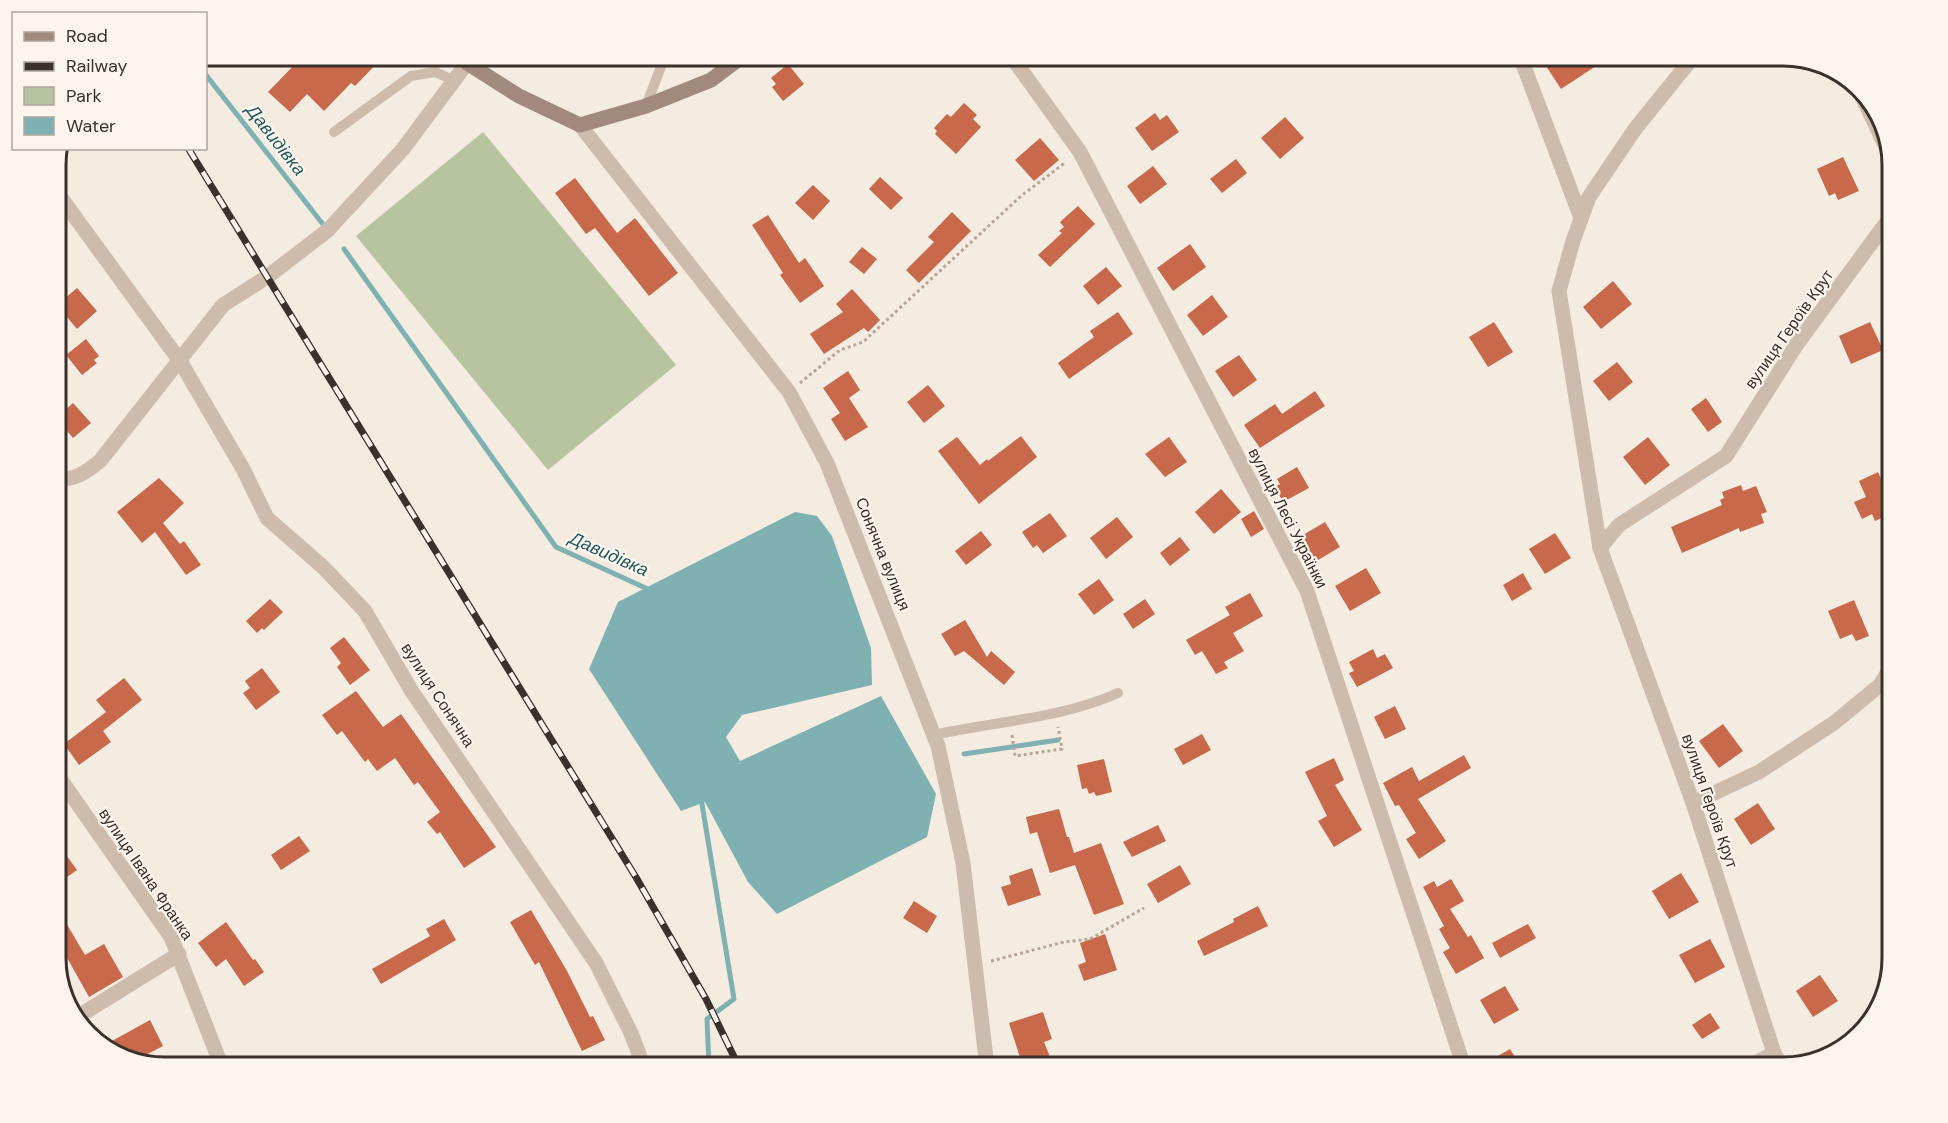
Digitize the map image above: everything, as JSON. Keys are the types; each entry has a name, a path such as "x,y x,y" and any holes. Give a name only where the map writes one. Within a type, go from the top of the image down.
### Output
{"street":[{"path":"66,479 84,474 99,461 223,305 267,277 327,231 404,149 460,66"},
{"path":"474,66 519,96 580,125 646,106 711,81 730,66"},
{"name":"вулиця Лесі Українки","path":"1018,66 1080,152 1306,591 1460,1057"},
{"path":"1524,66 1581,218"},
{"name":"вулиця Героїв Крут","path":"1686,66 1635,129 1589,197 1559,291 1600,548 1693,803 1776,1057"},
{"name":"Сонячна вулиця","path":"580,125 789,392 827,464 938,746 963,863 986,1057"},
{"name":"вулиця Сонячна","path":"66,205 180,361 243,469 267,519 323,567 365,611 411,690 596,963 631,1033 640,1057"},
{"name":"вулиця Героїв Крут","path":"1600,548 1619,525 1726,456 1797,344 1882,229"},
{"path":"1693,803 1759,772 1834,723 1882,682"},
{"name":"вулиця Івана Франка","path":"66,787 171,937 218,1057"},
{"path":"83,1013 179,954"},
{"path":"1767,1057 1774,1053"}],"lane":[{"path":"646,106 661,66"},
{"path":"334,132 411,76 435,72 453,80"},
{"path":"934,735 1068,711 1092,705 1118,693"}],"path":[{"path":"789,392 840,350 862,342 1021,196 1080,152"},
{"path":"1022,733 1012,735 1015,756 1062,748 1058,726 1049,728"},
{"path":"975,966 1064,942 1089,939 1144,909"}],"green space":[{"path":"483,132 676,365 548,470 356,236"}],"water":[{"path":"795,512 817,516 832,536 871,648 872,685 742,715 726,737 740,761 881,696 936,794 927,837 777,914 748,882 705,802 681,811 589,669 618,602"}],"building":[{"path":"293,66 374,66 355,86 351,83 324,111 307,94 290,112 268,92"},
{"path":"786,66 790,66 804,84 783,101 772,87 776,84 771,78"},
{"path":"1546,66 1596,66 1561,89"},
{"path":"964,103 977,115 973,119 981,127 956,154 935,134 937,131 934,128 947,114 951,117"},
{"path":"1155,113 1160,120 1167,115 1179,132 1152,151 1135,128"},
{"path":"1285,117 1304,138 1280,159 1261,138"},
{"path":"1040,138 1059,160 1034,181 1015,160"},
{"path":"1843,157 1859,191 1838,200 1835,193 1829,196 1817,169"},
{"path":"1236,159 1247,173 1222,193 1210,179"},
{"path":"1153,166 1167,184 1140,204 1127,186"},
{"path":"880,177 903,198 891,210 869,189"},
{"path":"575,178 617,233 635,218 678,273 649,296 595,228 586,234 555,193"},
{"path":"813,185 830,201 813,220 795,203"},
{"path":"1078,206 1095,224 1050,267 1038,255 1062,233 1059,231 1064,227 1060,222"},
{"path":"952,212 971,231 919,283 906,270 934,242 928,237"},
{"path":"768,215 799,263 805,258 824,286 800,303 780,275 783,273 752,225"},
{"path":"1190,244 1206,267 1173,291 1157,268"},
{"path":"862,247 877,259 864,274 849,262"},
{"path":"1106,267 1122,286 1098,305 1083,286"},
{"path":"1613,281 1632,304 1601,329 1583,307"},
{"path":"77,288 97,311 77,329 66,316 66,297"},
{"path":"852,289 880,320 868,332 864,328 824,354 810,334 843,312 836,304"},
{"path":"1212,295 1228,317 1203,336 1187,315"},
{"path":"1118,312 1133,334 1069,379 1058,363 1094,337 1090,331"},
{"path":"1494,322 1513,352 1488,367 1469,337"},
{"path":"1870,322 1882,350 1851,364 1839,336"},
{"path":"86,339 99,356 94,360 97,363 82,375 66,355"},
{"path":"1239,355 1257,380 1233,397 1215,371"},
{"path":"1617,362 1633,382 1609,401 1593,381"},
{"path":"848,371 860,390 849,398 868,427 845,441 831,419 840,413 823,388"},
{"path":"928,385 945,406 924,423 907,402"},
{"path":"1315,391 1325,406 1260,448 1244,425 1275,404 1282,414"},
{"path":"1706,398 1722,422 1708,432 1691,409"},
{"path":"73,403 91,423 73,438 66,430 66,409"},
{"path":"1021,436 1037,457 979,504 938,451 957,437 980,465"},
{"path":"1169,437 1187,462 1165,477 1145,454"},
{"path":"1648,437 1670,465 1645,485 1623,457"},
{"path":"1297,467 1309,488 1283,502 1275,487 1280,484 1277,479"},
{"path":"1878,472 1882,481 1882,518 1875,521 1872,514 1862,519 1854,502 1866,497 1859,481"},
{"path":"159,478 184,503 163,523 180,544 184,541 201,565 186,575 155,532 142,543 117,512"},
{"path":"1741,485 1743,491 1756,486 1767,512 1761,514 1764,523 1740,532 1739,528 1682,553 1671,527 1722,505 1720,500 1724,498 1722,492"},
{"path":"1221,489 1241,512 1214,534 1195,512"},
{"path":"1254,511 1264,529 1251,537 1241,519"},
{"path":"1050,513 1067,536 1043,553 1037,545 1033,548 1022,532"},
{"path":"1117,517 1133,537 1106,559 1090,538"},
{"path":"1325,522 1340,547 1313,563 1298,538"},
{"path":"981,531 992,545 966,565 955,551"},
{"path":"1555,533 1571,558 1545,574 1529,549"},
{"path":"1180,537 1190,550 1170,566 1160,553"},
{"path":"1366,568 1381,593 1350,611 1335,586"},
{"path":"1523,573 1532,589 1512,601 1503,585"},
{"path":"1099,579 1114,600 1094,615 1078,594"},
{"path":"1250,593 1263,616 1233,633 1244,651 1224,662 1228,668 1216,674 1202,651 1195,655 1186,640 1230,615 1225,607"},
{"path":"270,599 283,612 264,630 262,628 257,633 246,621"},
{"path":"1145,599 1155,614 1133,629 1123,614"},
{"path":"1854,600 1869,636 1856,641 1852,634 1840,639 1828,611"},
{"path":"965,620 987,657 991,651 1015,672 1004,685 964,651 955,656 941,634"},
{"path":"344,637 370,670 350,685 337,667 341,663 330,648"},
{"path":"1373,649 1377,658 1385,654 1393,668 1357,687 1349,673 1354,671 1349,662"},
{"path":"262,668 280,692 256,710 243,693 250,688 245,681"},
{"path":"124,678 142,700 103,731 111,742 79,765 66,747 66,742 106,712 96,700"},
{"path":"356,691 383,727 401,714 496,847 464,868 440,832 437,834 427,822 440,812 418,782 414,785 395,758 377,771 368,759 365,762 342,731 337,735 322,715"},
{"path":"1395,706 1406,729 1385,739 1374,717"},
{"path":"1723,724 1743,751 1719,768 1699,741"},
{"path":"1202,734 1211,750 1183,765 1174,749"},
{"path":"1464,755 1471,768 1418,799 1446,841 1419,859 1406,839 1416,833 1399,805 1395,806 1383,783 1412,767 1419,781"},
{"path":"1334,758 1344,780 1335,785 1362,830 1334,847 1318,821 1327,816 1305,772"},
{"path":"1104,759 1112,792 1096,796 1094,792 1089,794 1087,788 1082,789 1077,765"},
{"path":"1758,803 1775,829 1751,845 1734,819"},
{"path":"1059,809 1074,853 1101,843 1124,904 1094,915 1075,865 1050,873 1037,832 1030,834 1026,817"},
{"path":"1158,825 1166,841 1132,857 1123,842"},
{"path":"299,836 310,851 281,870 271,855"},
{"path":"66,855 77,870 66,878"},
{"path":"1180,865 1191,884 1158,903 1147,884"},
{"path":"1032,868 1041,895 1008,906 1001,887 1011,884 1009,876"},
{"path":"1681,873 1699,902 1669,919 1652,891"},
{"path":"1451,879 1464,901 1450,909 1468,937 1471,935 1484,958 1456,974 1443,952 1450,948 1439,929 1444,926 1423,887 1434,881 1437,887"},
{"path":"914,901 937,916 927,933 903,918"},
{"path":"1258,906 1268,926 1204,956 1197,941 1234,922 1233,919"},
{"path":"531,910 605,1040 582,1051 539,962 535,965 510,922"},
{"path":"444,919 456,940 381,984 372,969 430,936 426,929"},
{"path":"226,922 264,972 244,986 226,959 216,967 198,943"},
{"path":"66,923 85,955 104,944 123,977 89,997 66,956"},
{"path":"1528,924 1536,938 1500,958 1492,943"},
{"path":"1105,934 1117,970 1084,981 1078,965 1086,962 1080,943"},
{"path":"1710,939 1725,967 1695,983 1679,955"},
{"path":"1820,975 1838,1001 1813,1017 1796,991"},
{"path":"1505,986 1519,1010 1494,1024 1480,1000"},
{"path":"1043,1012 1052,1039 1044,1042 1050,1057 1020,1057 1009,1023"},
{"path":"1710,1013 1720,1028 1702,1039 1692,1025"},
{"path":"150,1020 163,1046 146,1055 112,1041"},
{"path":"1510,1049 1515,1057 1496,1057"}],"waterway":[{"name":"Давидівка","path":"207,76 322,223"},
{"name":"Давидівка","path":"344,249 556,547 652,591"},
{"path":"964,754 1058,740"},
{"name":"Давидівка","path":"701,798 734,999 707,1019 709,1057"}],"railway":[{"path":"189,150 637,879 706,999 734,1057"}]}
